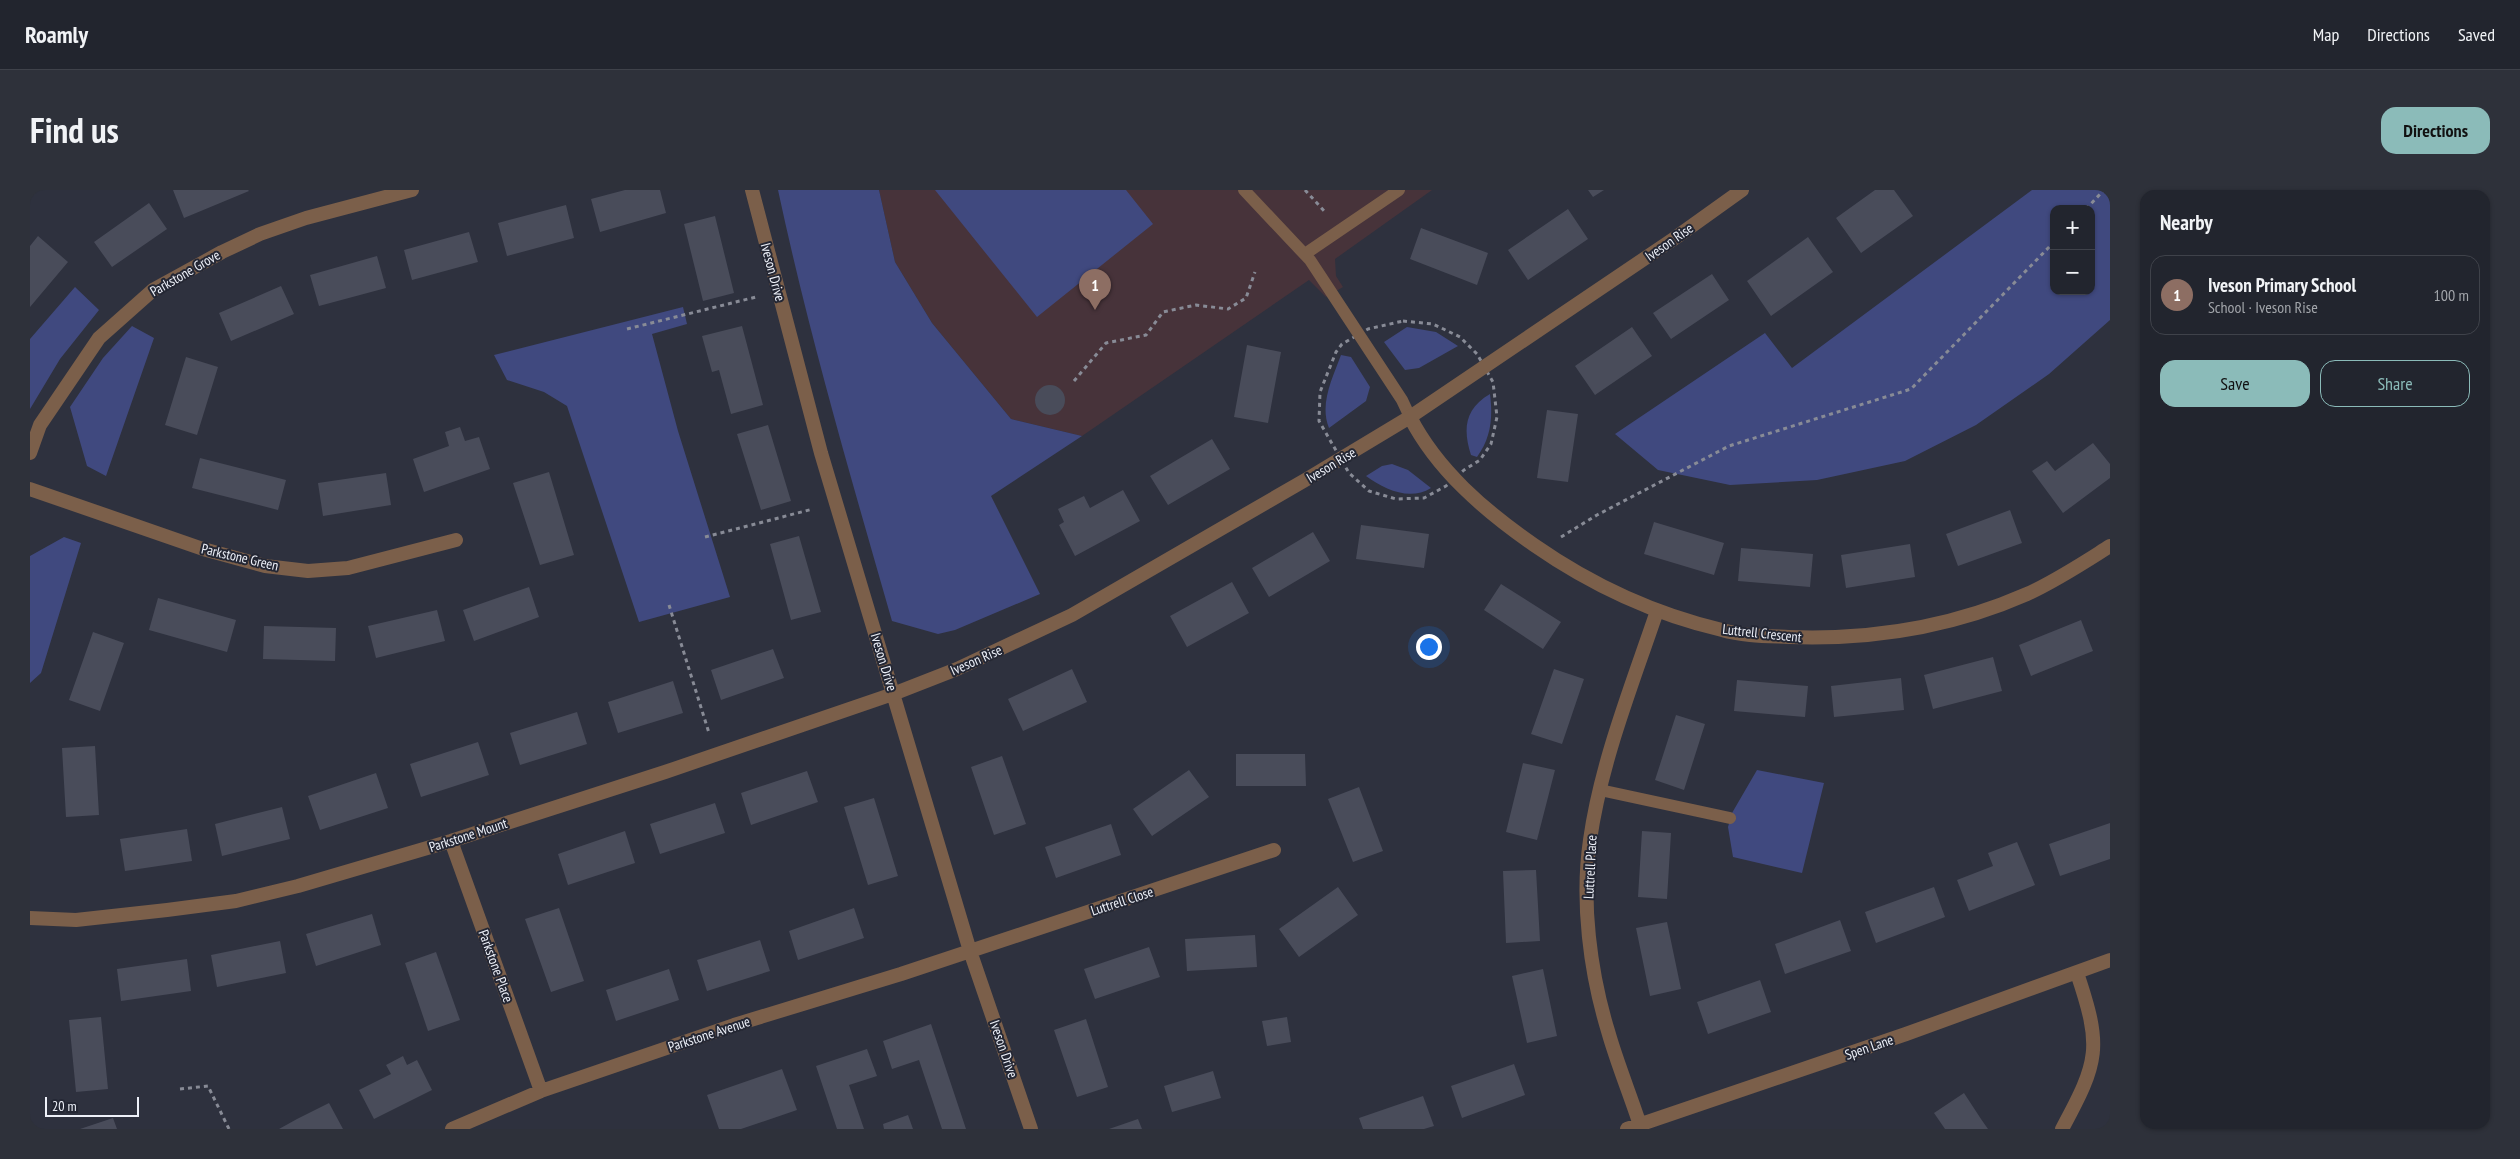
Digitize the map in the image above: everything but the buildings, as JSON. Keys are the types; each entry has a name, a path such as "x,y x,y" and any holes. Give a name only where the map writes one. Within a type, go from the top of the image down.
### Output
{"street":[{"name":"Parkstone Grove","path":"30,453 40,425 99,338 153,290 222,252 260,234 306,218 412,190"},
{"name":"Iveson Drive","path":"752,190 836,503 970,951 1032,1129"},
{"name":"Iveson Rise","path":"893,694 957,669 1072,615 1307,479 1410,417 1676,238 1742,190"},
{"name":"Luttrell Crescent","path":"1410,417 1417,431 1454,479 1495,518 1548,555 1606,589 1657,611 1723,631 1770,636 1828,638 1893,634 1951,620 2028,593 2074,569 2110,546"},
{"name":"Parkstone Green","path":"30,489 203,550 265,566 308,571 348,568 456,540"},
{"name":"Luttrell Place","path":"1634,1127 1597,988 1587,884 1590,840 1600,790 1657,611"},
{"name":"Parkstone Mount","path":"30,918 76,920 167,910 236,900 298,886 451,841 716,755 893,694"},
{"name":"Parkstone Place","path":"451,841 541,1090"},
{"name":"Luttrell Close","path":"970,951 1274,850"},
{"name":"Parkstone Avenue","path":"452,1129 541,1090 734,1025 970,951"},
{"name":"Spen Lane","path":"1634,1127 2110,960"},
{"path":"2062,1129 2085,1087 2094,1048 2094,1030 2077,973"}],"lane":[{"path":"1244,190 1305,254 1402,400 1410,417"},
{"path":"1305,254 1398,190"},
{"path":"1600,790 1730,818"}],"path":[{"path":"2090,205 2104,190"},
{"path":"1548,555 1564,533 1729,446 1911,389 2050,246"},
{"path":"1074,381 1106,343 1146,335 1163,312 1196,305 1228,309 1246,298 1255,272"},
{"path":"627,329 778,292"},
{"path":"705,537 836,503"},
{"path":"668,605 716,755"},
{"path":"180,1090 208,1086 229,1129"}],"shaded area":[{"path":"778,190 879,190 895,262 932,323 1011,419 1082,436 991,496 1040,594 955,630 938,634 892,621 817,352"},
{"path":"879,190 1432,190 1335,259 1336,276 1343,287 1326,297 1309,280 1082,436 1011,419 932,323 895,262"},
{"path":"935,190 1126,190 1153,224 1037,317"},
{"path":"2032,190 2110,190 2110,320 2049,374 1976,425 1905,461 1817,480 1730,485 1658,470 1615,434 1765,333 1792,368"},
{"path":"75,287 99,310 60,359 30,409 30,339"},
{"path":"683,307 687,324 652,334 678,431 730,597 639,622 567,406 544,392 507,380 494,355"},
{"path":"132,326 154,338 106,476 87,466 70,407 103,358"},
{"path":"1407,327 1436,332 1458,346 1419,368 1405,370 1384,342"},
{"path":"1341,355 1351,357 1370,387 1366,401 1329,428 1326,419 1326,400"},
{"path":"1490,394 1490,427 1482,450 1477,457 1471,455 1468,446 1468,421 1470,413 1475,406"},
{"path":"1392,464 1408,470 1431,488 1415,494 1406,494 1381,486 1366,476 1382,466"},
{"path":"64,537 81,543 41,673 30,683 30,556"},
{"path":"1757,770 1824,783 1802,873 1733,857 1728,827 1732,813"}],"place":[{"name":"Iveson Primary School","path":"1095,310"}]}
